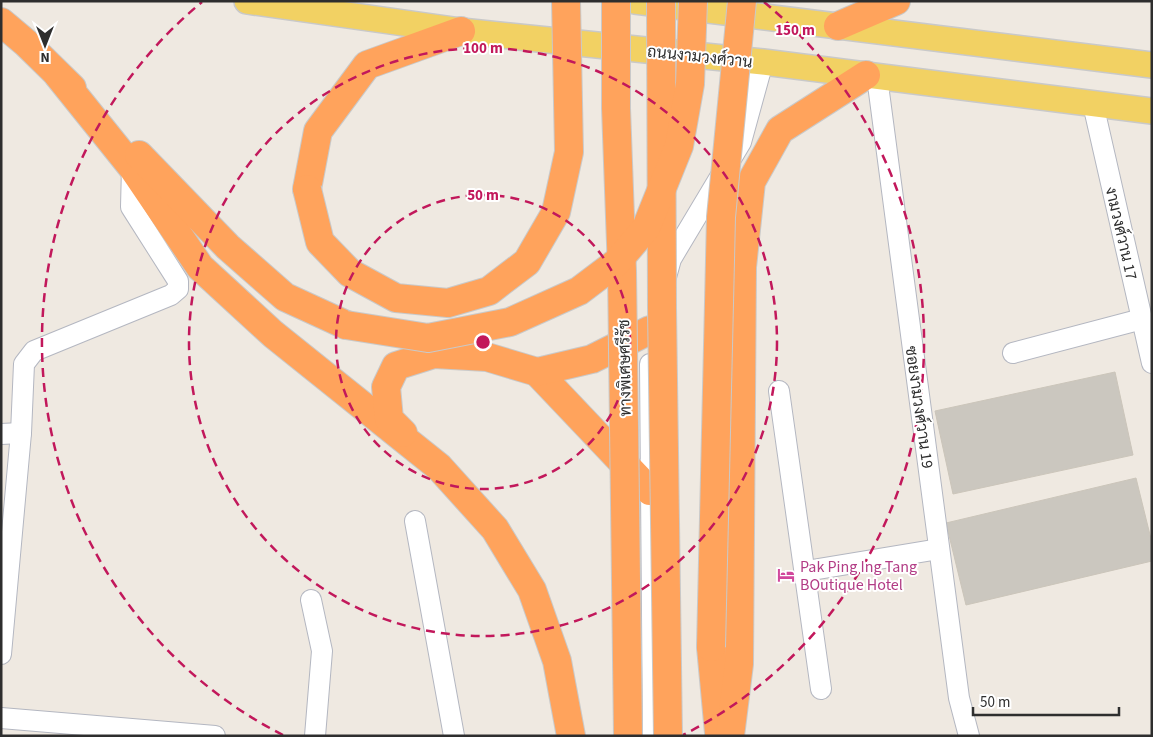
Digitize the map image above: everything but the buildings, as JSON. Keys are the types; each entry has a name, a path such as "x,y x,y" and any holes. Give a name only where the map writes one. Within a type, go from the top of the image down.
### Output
{"highway":[{"path":"461,31 367,65 318,131 307,189 320,242 350,274 396,298 448,303 489,291 527,262 556,212 569,152 566,1"},
{"name":"ทางพิเศษศรีรัช","path":"616,1 616,108 622,271 628,736"},
{"path":"661,1 662,338 668,736"},
{"path":"1,22 151,166 228,248 284,297 346,325 428,338 510,322 578,291 616,263 646,228 678,146 690,84 693,1"},
{"path":"719,736 711,648 721,217 742,1"},
{"path":"838,26 896,1"},
{"path":"58,75 132,166 200,267 273,334 438,467"},
{"path":"730,736 739,664 742,267 751,182 780,130 871,76"},
{"path":"571,736 557,661 532,590 495,529 438,467 389,419 386,387 396,366 434,354 487,357 537,372 592,359 650,330"},
{"path":"537,372 650,492"}],"main road":[{"name":"ถนนงามวงศ์วาน","path":"247,1 461,31 763,62 1152,111"},
{"path":"635,1 1152,65"}],"street":[{"path":"652,736 650,330 671,259 741,142 763,62"},
{"name":"ซอยงามวงศ์วาน 19","path":"871,76 959,698 970,736"},
{"name":"งามวงศ์วาน 17","path":"1092,104 1152,363"},
{"path":"1,654 11,434 24,364 28,356 34,351 172,295 178,289 178,281 131,208 132,166"},
{"path":"1014,353 1142,319"},
{"path":"779,391 806,571 821,689"},
{"path":"415,521 454,736"},
{"path":"806,571 939,549"},
{"path":"311,600 322,651 315,736"},
{"path":"1,718 155,734 215,736"}],"place":[{"name":"Pak Ping Ing Tang BOutique Hotel","path":"786,575"}]}
